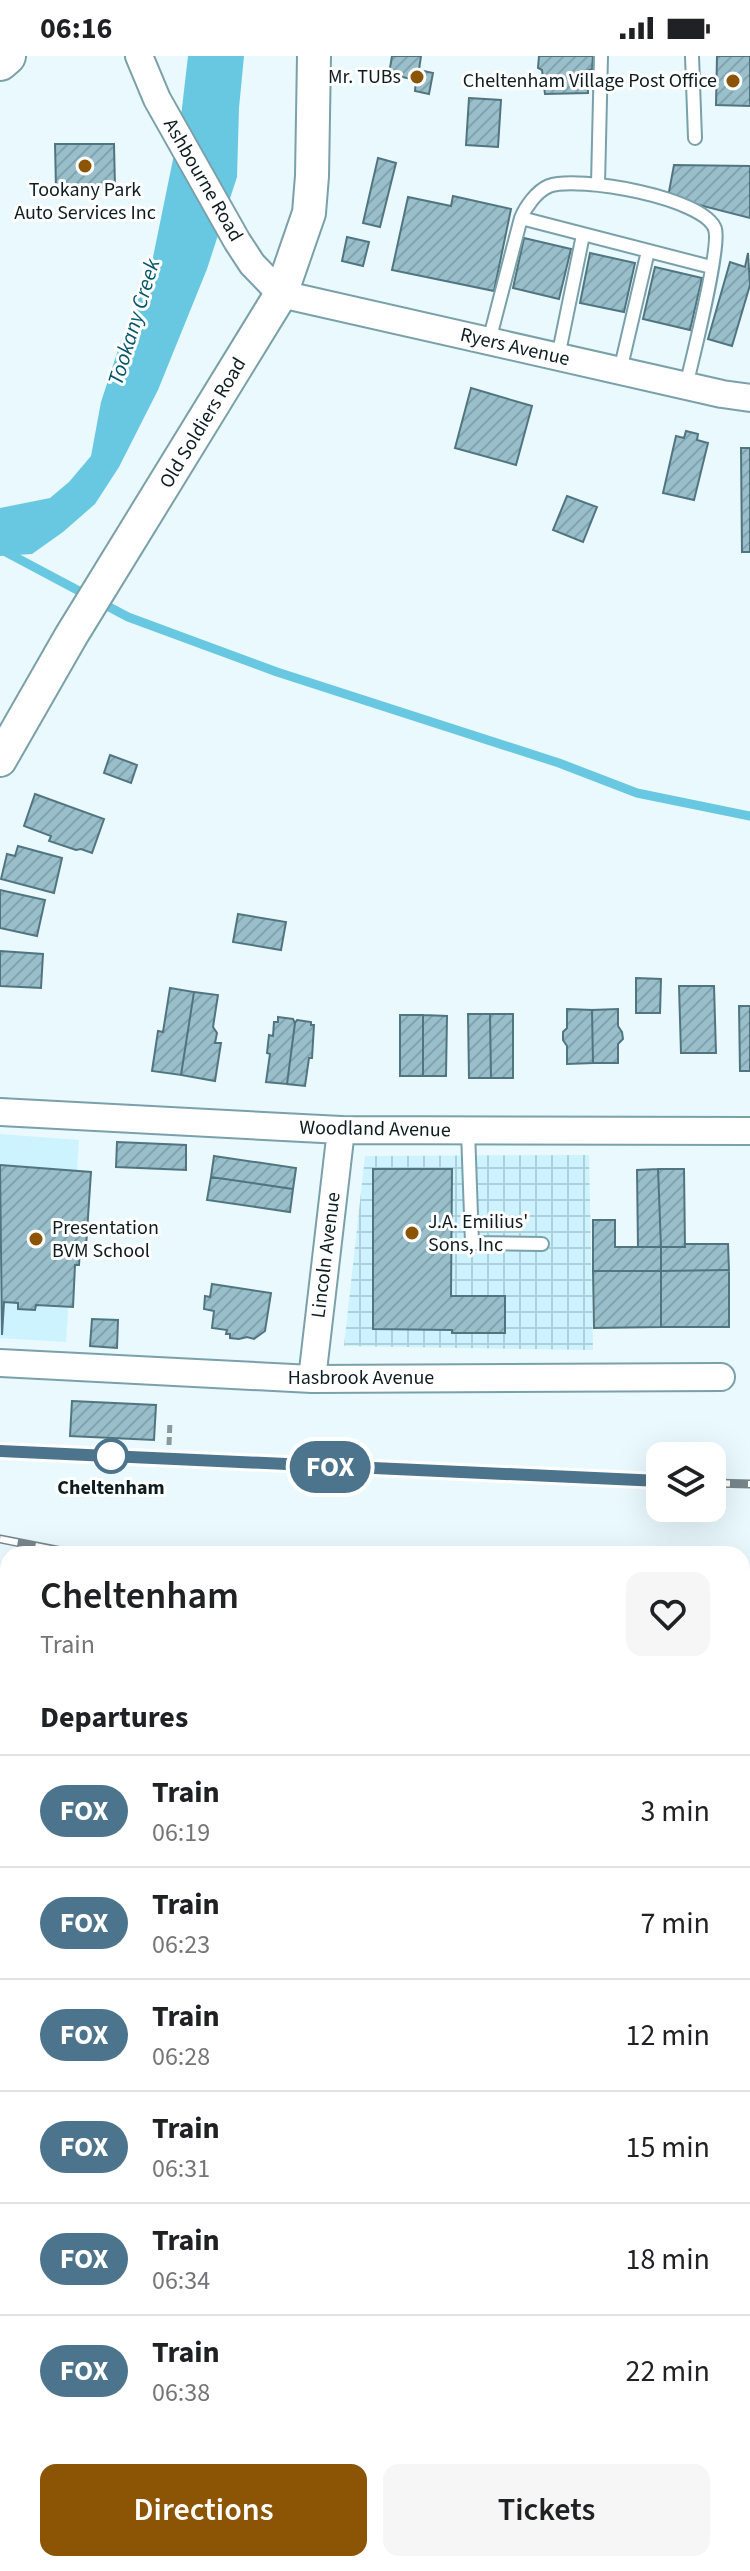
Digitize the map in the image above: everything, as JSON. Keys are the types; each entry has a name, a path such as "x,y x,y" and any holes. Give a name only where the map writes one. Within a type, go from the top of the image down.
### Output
{"main road":[{"path":"0,62 7,56"}],"street":[{"name":"Ashbourne Road","path":"139,56 157,99 237,241 252,264 281,294"},
{"name":"Old Soldiers Road","path":"0,760 71,636 281,294 309,213 314,56"},
{"name":"Ryers Avenue","path":"281,294 750,398"},
{"name":"Woodland Avenue","path":"0,1112 341,1130 750,1131"},
{"name":"Lincoln Avenue","path":"312,1379 341,1130"},
{"name":"Hasbrook Avenue","path":"0,1363 312,1379 721,1377"}],"lane":[{"path":"598,184 601,56"},
{"path":"692,56 695,138"},
{"path":"489,341 526,209 547,186 567,182 627,189 699,213 711,222 717,232 686,386"},
{"path":"521,218 711,267"},
{"path":"558,357 583,235"},
{"path":"620,371 648,251"},
{"path":"468,1131 472,1243 542,1244"}],"path":[{"path":"169,1445 170,1421"}],"shaded area":[{"name":"Presentation BVM School","path":"0,1134 79,1140 66,1342 0,1338"},
{"path":"589,1155 593,1350 344,1346 365,1156"}],"water":[{"name":"Tookany Creek","path":"188,56 244,56 237,177 207,269 158,390 119,467 95,504 32,554 0,556 0,508 50,498 69,482 91,456 101,402 151,267 180,125"}],"building":[{"name":"Mr. TUBs","path":"392,56 421,56 419,70 433,73 429,94 415,91 416,80 389,74"},
{"path":"539,56 593,56 592,69 587,71 588,93 545,94 542,70 538,68"},
{"name":"Cheltenham Village Post Office","path":"717,56 750,56 750,106 716,105"},
{"path":"469,98 501,100 498,147 466,145"},
{"name":"Tookany Park Auto Services Inc","path":"55,144 114,144 115,187 56,188"},
{"path":"378,158 396,163 380,227 363,223"},
{"path":"674,165 750,166 750,218 668,197"},
{"path":"453,196 511,209 494,291 392,270 408,197 451,206"},
{"path":"347,237 369,242 363,266 342,261"},
{"path":"524,238 571,249 559,299 513,288"},
{"path":"590,253 635,263 624,312 580,303"},
{"path":"748,253 750,285 732,346 708,339 730,262 745,267"},
{"path":"655,267 702,278 690,330 643,319"},
{"path":"471,388 532,406 516,465 455,448"},
{"path":"686,431 698,434 697,440 708,443 694,500 663,493 676,436 684,438"},
{"path":"741,448 750,448 750,552 742,552"},
{"path":"567,496 597,507 583,542 553,530"},
{"path":"110,755 137,765 131,783 104,773"},
{"path":"35,794 104,819 92,853 49,841 51,836 24,826"},
{"path":"18,846 62,858 54,893 1,879 7,854 15,856"},
{"path":"0,890 45,900 37,936 0,928"},
{"path":"238,914 286,922 281,950 233,942"},
{"path":"0,951 43,954 41,988 0,986"},
{"path":"636,978 661,979 660,1013 636,1013"},
{"path":"679,986 714,986 716,1053 681,1053"},
{"path":"170,988 194,992 181,1075 152,1071 158,1031 163,1032"},
{"path":"194,992 218,995 213,1027 217,1033 215,1043 221,1043 215,1081 181,1075"},
{"path":"739,1006 750,1006 750,1071 740,1071"},
{"path":"567,1009 592,1010 593,1063 567,1064 563,1032 567,1028"},
{"path":"618,1009 618,1026 623,1039 618,1044 618,1063 593,1063 592,1010"},
{"path":"468,1014 490,1014 491,1078 469,1078"},
{"path":"490,1014 513,1014 513,1078 491,1078"},
{"path":"400,1015 423,1015 423,1076 400,1076"},
{"path":"423,1015 447,1016 446,1076 423,1076"},
{"path":"278,1017 293,1019 295,1023 287,1084 266,1082 269,1035 273,1036 274,1022 278,1022"},
{"path":"297,1020 314,1025 312,1058 309,1058 305,1086 287,1084"},
{"path":"117,1142 186,1145 186,1170 116,1167"},
{"path":"214,1156 296,1168 293,1189 211,1177"},
{"name":"Presentation BVM School","path":"0,1165 91,1172 86,1247 80,1247 79,1265 75,1265 73,1307 36,1305 35,1310 18,1309 18,1303 4,1302 2,1335"},
{"name":"J.A. Emilius' Sons, Inc","path":"373,1169 452,1169 451,1296 505,1296 505,1333 373,1329"},
{"path":"658,1169 661,1247 638,1247 637,1170"},
{"path":"658,1169 684,1169 685,1247 661,1247"},
{"path":"211,1177 293,1189 290,1212 207,1200"},
{"path":"593,1220 615,1220 615,1247 661,1247 661,1271 593,1271"},
{"path":"685,1244 728,1244 729,1270 661,1271 661,1247 685,1247"},
{"path":"729,1270 729,1327 661,1327 661,1271"},
{"path":"593,1271 661,1271 661,1327 594,1328"},
{"path":"212,1284 271,1293 265,1331 254,1339 239,1339 230,1338 227,1330 212,1328 214,1311 204,1309 205,1296 210,1297"},
{"path":"92,1319 118,1320 117,1348 90,1346"},
{"path":"72,1401 156,1405 154,1440 70,1436"}],"waterway":[{"path":"0,549 128,617 277,672 559,763 637,793 750,816"}],"railway":[{"path":"0,1451 646,1480"},
{"path":"726,1483 750,1484"},
{"path":"0,1539 36,1546"}],"train":[{"name":"FOX","path":"0,1451 646,1480"}],"place":[{"name":"Mr. TUBs","path":"417,77"},
{"name":"Cheltenham Village Post Office","path":"733,81"},
{"name":"Tookany Park Auto Services Inc","path":"85,166"},
{"name":"J.A. Emilius' Sons, Inc","path":"412,1233"},
{"name":"Presentation BVM School","path":"36,1239"},
{"name":"Cheltenham","path":"111,1456"}]}
